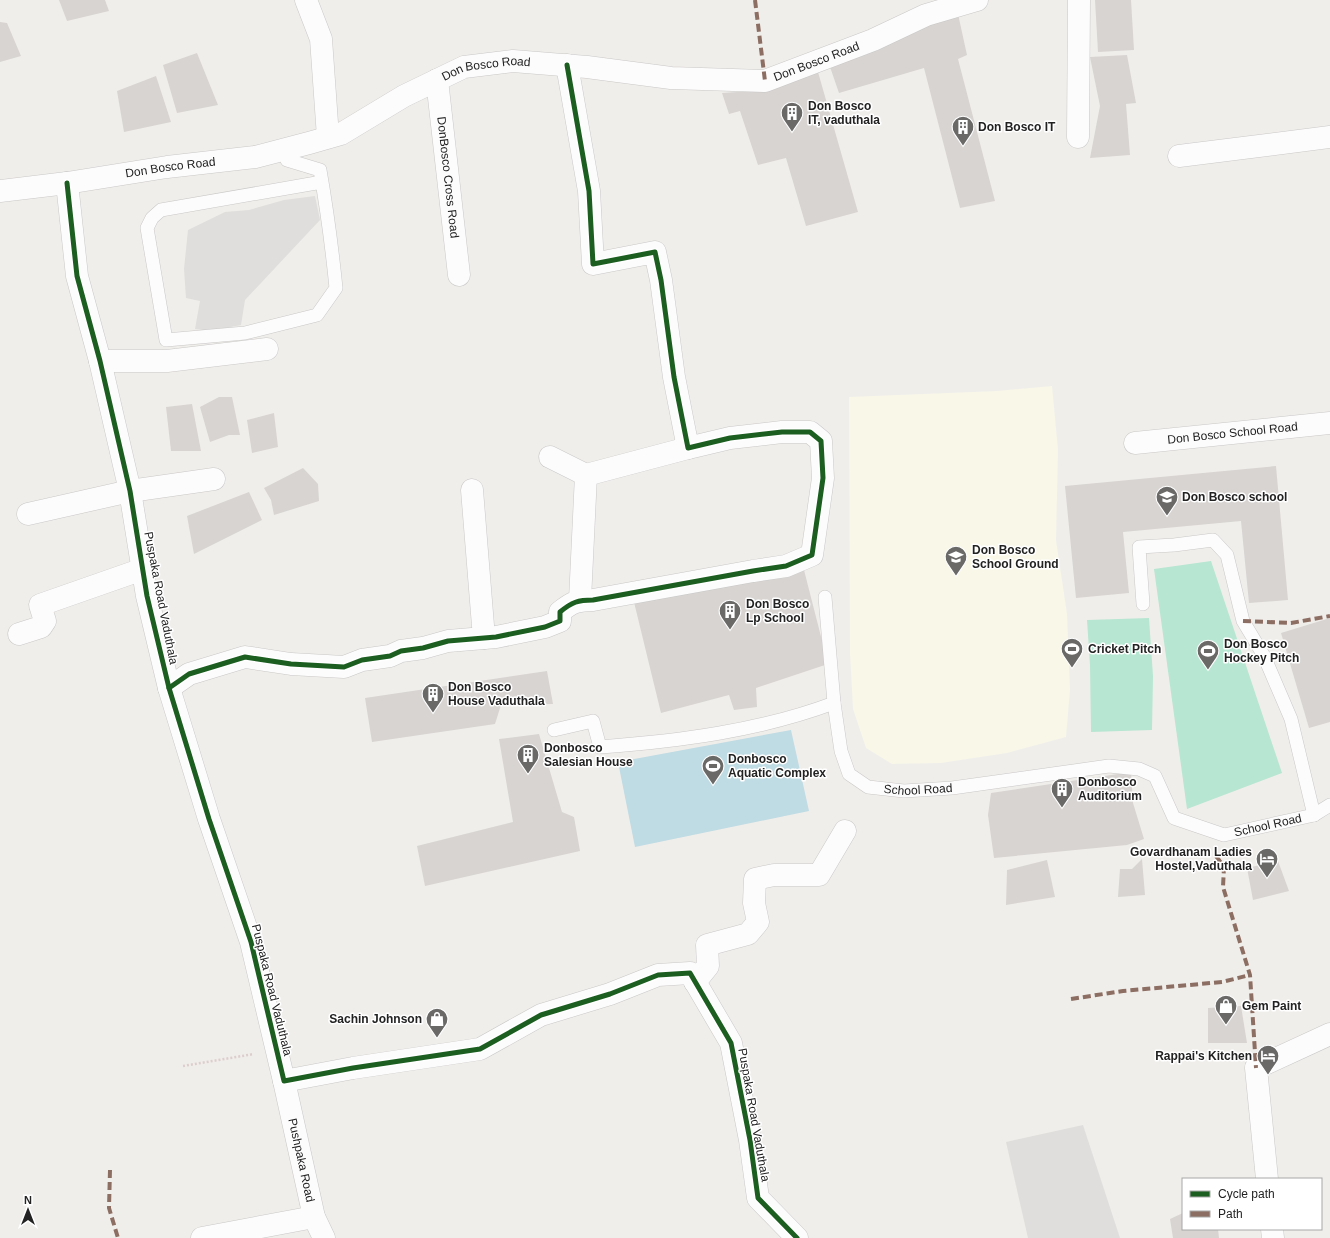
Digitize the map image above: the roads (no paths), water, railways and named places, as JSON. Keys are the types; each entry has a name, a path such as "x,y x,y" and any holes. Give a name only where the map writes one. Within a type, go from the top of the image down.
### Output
{"street":[{"path":"306,0 321,39 328,137"},
{"name":"Don Bosco Road","path":"0,191 67,183 167,166 255,157 285,149 341,134 404,96 464,67 513,61 567,65 671,78 765,81 873,40 926,15 977,0"},
{"path":"1078,137 1079,0"},
{"path":"567,65 588,191 593,264 655,252 661,280 674,377 688,448"},
{"name":"DonBosco Cross Road","path":"437,80 459,275"},
{"path":"1179,156 1330,137"},
{"name":"Puspaka Road Vaduthala","path":"67,183 77,276 100,360 130,491 143,569 168,688 209,819 252,942 284,1081 353,1068 480,1049 540,1015 610,994 658,975 690,973 731,1043 750,1140 758,1198 797,1238"},
{"path":"100,360 167,361 267,349"},
{"name":"Don Bosco School Road","path":"1135,443 1330,423"},
{"path":"168,688 189,674 223,663 245,658 291,664 344,667 362,660 390,656 402,651 448,642 484,638 545,627 560,621 560,612 572,602 580,600 593,600 753,570 786,566 812,555 823,478 822,441 810,432 782,432 730,438 586,475 550,457"},
{"path":"580,600 586,475"},
{"path":"28,514 130,491 214,479"},
{"path":"472,490 484,638"},
{"path":"19,634 41,627 44,621 40,605 143,569"},
{"path":"695,982 708,966 707,945 748,934 758,922 754,903 755,879 774,875 819,875 845,831"},
{"path":"1267,1178 1256,1068 1330,1034"},
{"name":"Pushpaka Road","path":"284,1081 314,1216 324,1238"},
{"path":"202,1238 314,1216"}],"lane":[{"path":"285,149 287,160 320,170 331,230 336,288 317,315 245,334 166,340 147,228 152,218 161,210 322,182"},
{"path":"1143,604 1139,547 1174,545 1213,540 1227,555 1243,621 1264,656 1291,719 1314,815"},
{"name":"School Road","path":"825,597 834,703 841,751 849,774 868,787 904,791 952,788 1109,766 1139,769 1155,776 1174,818 1224,835 1314,815 1330,805"},
{"path":"554,730 593,722 600,747 644,744 713,735 798,716 834,703"}],"water":[{"name":"Donbosco Aquatic Complex","path":"791,730 809,811 635,847 618,762"}],"place":[{"name":"Don Bosco IT, vaduthala","path":"792,132"},
{"name":"Don Bosco IT","path":"963,146"},
{"name":"Don Bosco school","path":"1167,516"},
{"name":"Don Bosco School Ground","path":"956,576"},
{"name":"Don Bosco Lp School","path":"730,630"},
{"name":"Cricket Pitch","path":"1072,668"},
{"name":"Don Bosco Hockey Pitch","path":"1208,670"},
{"name":"Don Bosco House Vaduthala","path":"433,714"},
{"name":"Donbosco Salesian House","path":"528,774"},
{"name":"Donbosco Aquatic Complex","path":"713,786"},
{"name":"Donbosco Auditorium","path":"1062,808"},
{"name":"Govardhanam Ladies Hostel,Vaduthala","path":"1267,878"},
{"name":"Gem Paint","path":"1226,1026"},
{"name":"Sachin Johnson","path":"437,1038"},
{"name":"Rappai's Kitchen","path":"1268,1076"}]}
